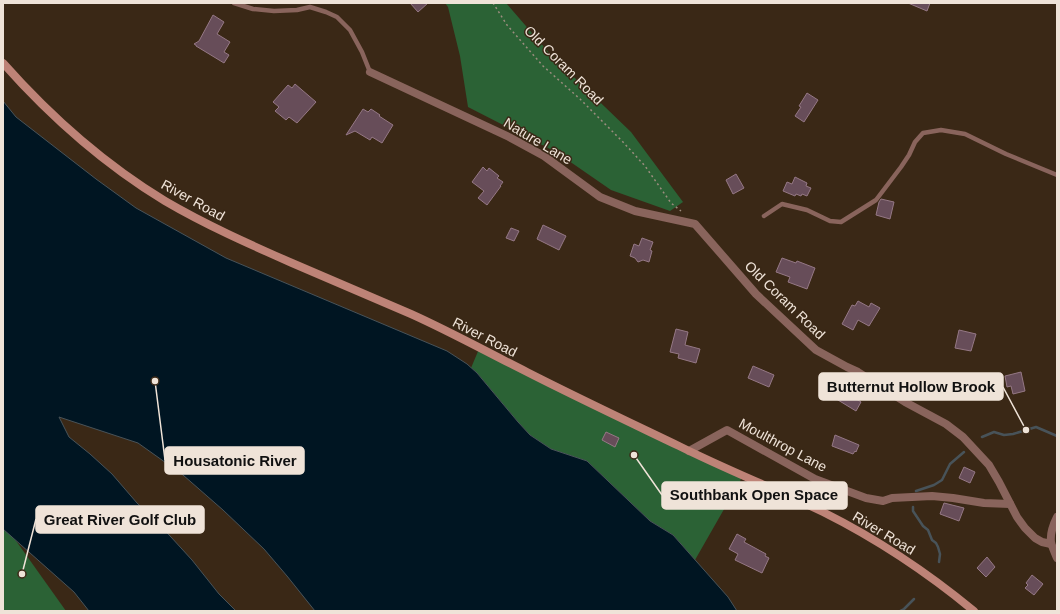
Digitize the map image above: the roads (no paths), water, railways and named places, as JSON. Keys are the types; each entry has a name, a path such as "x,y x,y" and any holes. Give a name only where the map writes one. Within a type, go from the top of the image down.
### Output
{"main road":[{"name":"River Road","path":"3,63 56,119 85,145 165,201 203,222 245,242 422,319 689,451 824,513 867,536 907,561 932,578 974,611"}],"street":[{"name":"Nature Lane","path":"370,72 509,137 544,156 600,197 635,211 695,224"},
{"name":"Old Coram Road","path":"695,224 756,294 816,350 858,372 905,402 946,424 963,437 989,465 1017,517 1025,528 1035,538 1042,542 1051,544"},
{"name":"Moulthrop Lane","path":"689,451 727,430 815,479 866,498 883,501 892,498 932,496 984,503 1010,504"},
{"path":"1057,517 1051,535 1051,544 1057,558"}],"lane":[{"path":"234,3 253,9 274,11 296,10 310,7 337,17 350,30 362,52 370,72"},
{"path":"764,216 782,204 807,210 830,221 841,222 876,200 909,155 914,142 924,133 941,130 965,134 1006,154 1057,175"}],"water":[{"path":"3,101 16,117 136,208 226,258 447,351 467,364 477,373 530,435 551,449 587,461 650,521 673,535 728,597 737,611 315,611 264,549 183,475 138,443 59,417 69,437 112,474 137,503 160,525 192,560 219,594 236,611 89,611 74,592 3,529"}],"waterway":[{"path":"982,437 994,432 1004,435 1013,434 1036,427 1057,436"},
{"path":"916,491 934,485 942,480 950,464 964,452"},
{"path":"913,507 913,511 923,526 928,530 932,540 938,547 940,554 939,562"},
{"path":"900,611 914,599"}],"place":[{"name":"Housatonic River","path":"155,381"},
{"name":"Butternut Hollow Brook","path":"1026,430"},
{"name":"Southbank Open Space","path":"634,455"},
{"name":"Great River Golf Club","path":"22,574"}]}
